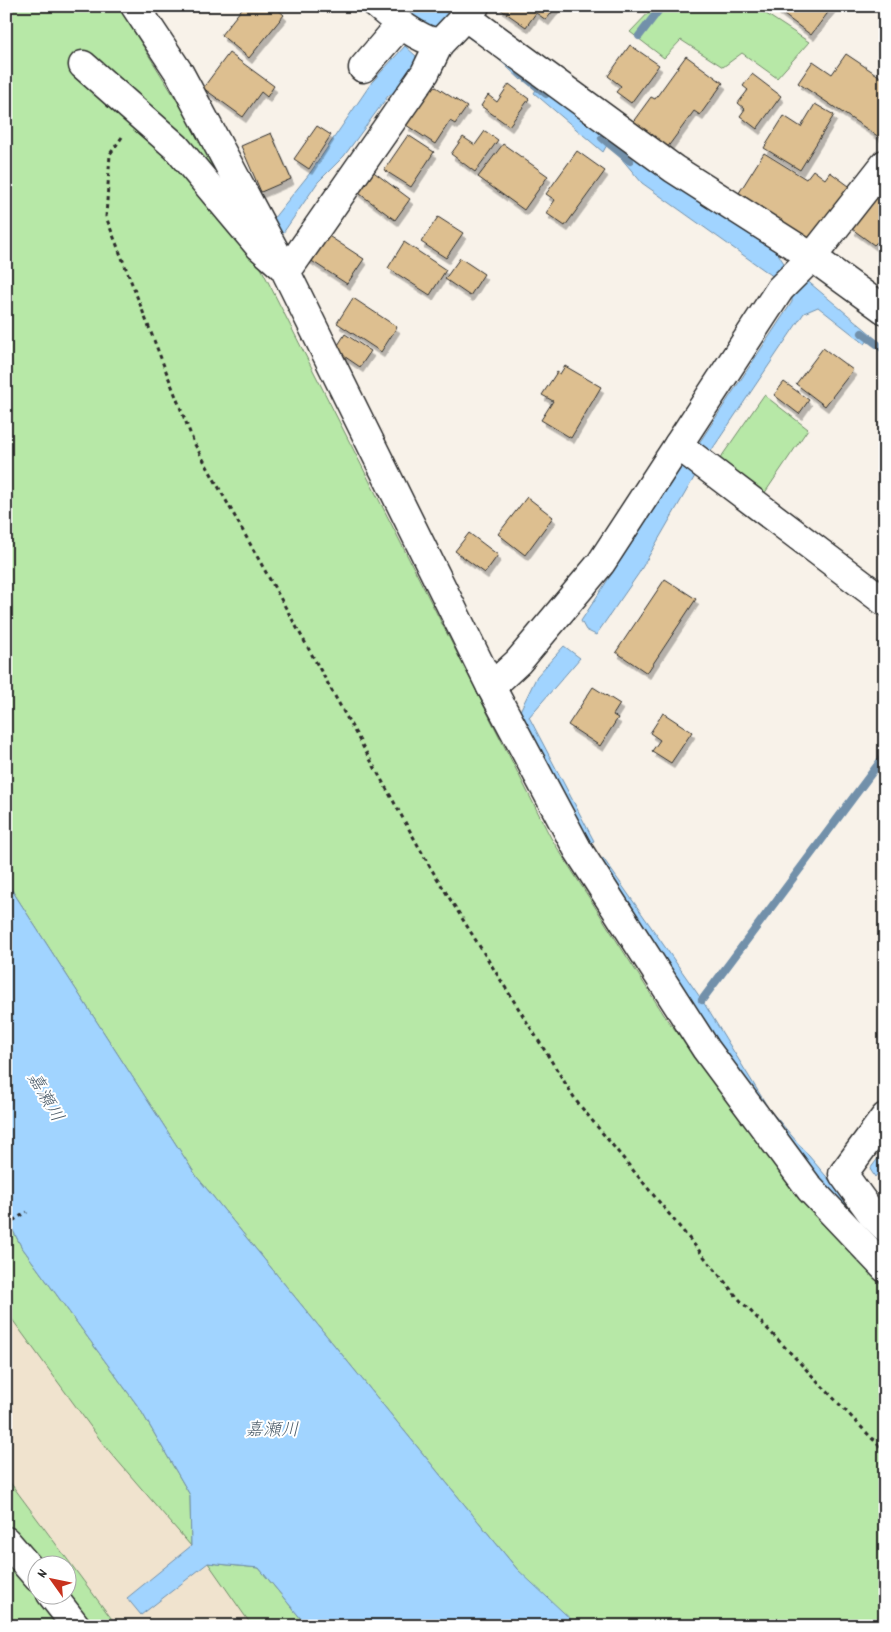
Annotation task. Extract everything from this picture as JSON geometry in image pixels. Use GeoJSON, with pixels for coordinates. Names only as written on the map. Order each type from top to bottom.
{"type":"FeatureCollection","features":[{"type":"Feature","properties":{"kind":"street"},"geometry":{"type":"LineString","coordinates":[[135,6],[180,74],[284,268],[491,686],[578,850],[706,1049],[810,1189],[885,1268]]}},
{"type":"Feature","properties":{"kind":"street"},"geometry":{"type":"LineString","coordinates":[[378,6],[400,25],[423,39],[457,26]]}},
{"type":"Feature","properties":{"kind":"street"},"geometry":{"type":"LineString","coordinates":[[363,68],[400,25]]}},
{"type":"Feature","properties":{"kind":"street"},"geometry":{"type":"LineString","coordinates":[[284,268],[292,264],[457,26]]}},
{"type":"Feature","properties":{"kind":"street"},"geometry":{"type":"LineString","coordinates":[[457,26],[674,169],[797,273],[885,310]]}},
{"type":"Feature","properties":{"kind":"street"},"geometry":{"type":"LineString","coordinates":[[83,65],[176,147],[259,246],[284,268]]}},
{"type":"Feature","properties":{"kind":"street"},"geometry":{"type":"LineString","coordinates":[[491,686],[518,662],[601,563],[678,445],[797,273],[885,164]]}},
{"type":"Feature","properties":{"kind":"street"},"geometry":{"type":"LineString","coordinates":[[678,445],[885,602]]}},
{"type":"Feature","properties":{"kind":"street"},"geometry":{"type":"LineString","coordinates":[[885,1117],[843,1174],[872,1214],[885,1227]]}},
{"type":"Feature","properties":{"kind":"street"},"geometry":{"type":"LineString","coordinates":[[6,1541],[28,1566]]}},
{"type":"Feature","properties":{"kind":"street"},"geometry":{"type":"LineString","coordinates":[[59,1604],[76,1626]]}},
{"type":"Feature","properties":{"kind":"path"},"geometry":{"type":"LineString","coordinates":[[122,137],[110,154],[106,217],[194,443],[430,867],[577,1102],[738,1298],[885,1452]]}},
{"type":"Feature","properties":{"kind":"path"},"geometry":{"type":"LineString","coordinates":[[6,1225],[27,1212]]}},
{"type":"Feature","properties":{"kind":"shaded area"},"geometry":{"type":"Polygon","coordinates":[[[6,1171],[418,1626],[117,1626],[78,1574],[78,1554],[63,1554],[6,1477],[6,1171]]]}},
{"type":"Feature","properties":{"kind":"green space"},"geometry":{"type":"Polygon","coordinates":[[[6,6],[118,6],[257,229],[258,262],[551,838],[668,1021],[809,1194],[885,1277],[885,1626],[569,1626],[517,1569],[197,1177],[6,881],[6,6]]]}},
{"type":"Feature","properties":{"kind":"green space"},"geometry":{"type":"Polygon","coordinates":[[[655,6],[758,6],[757,8],[809,42],[777,78],[742,53],[723,67],[681,40],[664,58],[630,32],[655,6]]]}},
{"type":"Feature","properties":{"kind":"green space"},"geometry":{"type":"Polygon","coordinates":[[[764,395],[808,429],[762,497],[717,463],[764,395]]]}},
{"type":"Feature","properties":{"kind":"green space"},"geometry":{"type":"Polygon","coordinates":[[[6,1217],[21,1246],[140,1409],[190,1495],[191,1546],[104,1445],[6,1311],[6,1217]]]}},
{"type":"Feature","properties":{"kind":"green space"},"geometry":{"type":"Polygon","coordinates":[[[6,1477],[63,1554],[28,1554],[28,1604],[78,1604],[78,1574],[117,1626],[6,1626],[6,1477]]]}},
{"type":"Feature","properties":{"kind":"green space"},"geometry":{"type":"Polygon","coordinates":[[[208,1563],[259,1568],[307,1626],[252,1626],[208,1563]]]}},
{"type":"Feature","properties":{"kind":"water"},"geometry":{"type":"Polygon","coordinates":[[[396,6],[438,6],[449,14],[440,26],[419,26],[396,6]]]}},
{"type":"Feature","properties":{"kind":"water"},"geometry":{"type":"Polygon","coordinates":[[[471,29],[528,73],[521,80],[492,53],[463,34],[471,29]]]}},
{"type":"Feature","properties":{"kind":"water"},"geometry":{"type":"Polygon","coordinates":[[[405,46],[416,56],[416,65],[404,86],[388,96],[344,156],[318,182],[281,236],[273,219],[310,173],[372,82],[405,46]]]}},
{"type":"Feature","properties":{"kind":"water"},"geometry":{"type":"Polygon","coordinates":[[[541,82],[612,136],[603,152],[534,93],[541,82]]]}},
{"type":"Feature","properties":{"kind":"water"},"geometry":{"type":"Polygon","coordinates":[[[627,148],[647,167],[777,252],[785,265],[774,277],[642,183],[621,158],[627,148]]]}},
{"type":"Feature","properties":{"kind":"water"},"geometry":{"type":"Polygon","coordinates":[[[805,279],[872,335],[865,344],[818,307],[804,313],[709,454],[697,446],[792,302],[792,293],[805,279]]]}},
{"type":"Feature","properties":{"kind":"water"},"geometry":{"type":"Polygon","coordinates":[[[682,466],[695,476],[639,573],[596,635],[586,630],[581,621],[682,466]]]}},
{"type":"Feature","properties":{"kind":"water"},"geometry":{"type":"Polygon","coordinates":[[[564,646],[580,658],[529,717],[594,841],[584,846],[518,715],[537,676],[564,646]]]}},
{"type":"Feature","properties":{"kind":"water"},"geometry":{"type":"Polygon","coordinates":[[[603,858],[702,1000],[769,1109],[865,1222],[885,1242],[885,1254],[763,1115],[597,862],[603,858]]]}},
{"type":"Feature","properties":{"kind":"water","name":"嘉瀬川"},"geometry":{"type":"Polygon","coordinates":[[[6,881],[197,1177],[517,1569],[578,1626],[307,1626],[259,1568],[208,1563],[141,1615],[127,1598],[191,1546],[190,1495],[140,1409],[21,1246],[6,1217],[6,881]]]}},
{"type":"Feature","properties":{"kind":"water"},"geometry":{"type":"Polygon","coordinates":[[[885,1149],[885,1164],[875,1177],[870,1169],[885,1149]]]}},
{"type":"Feature","properties":{"kind":"building"},"geometry":{"type":"Polygon","coordinates":[[[244,6],[274,6],[284,15],[249,58],[221,35],[244,6]]]}},
{"type":"Feature","properties":{"kind":"building"},"geometry":{"type":"Polygon","coordinates":[[[502,6],[557,6],[546,20],[536,13],[526,27],[500,9],[502,6]]]}},
{"type":"Feature","properties":{"kind":"building"},"geometry":{"type":"Polygon","coordinates":[[[777,6],[833,6],[811,35],[776,9],[777,6]]]}},
{"type":"Feature","properties":{"kind":"building"},"geometry":{"type":"Polygon","coordinates":[[[630,45],[659,65],[631,103],[616,92],[621,86],[608,76],[630,45]]]}},
{"type":"Feature","properties":{"kind":"building"},"geometry":{"type":"Polygon","coordinates":[[[229,53],[274,86],[267,97],[261,92],[243,117],[203,88],[229,53]]]}},
{"type":"Feature","properties":{"kind":"building"},"geometry":{"type":"Polygon","coordinates":[[[846,54],[885,80],[885,141],[798,83],[813,61],[832,74],[846,54]]]}},
{"type":"Feature","properties":{"kind":"building"},"geometry":{"type":"Polygon","coordinates":[[[686,56],[723,83],[700,115],[694,111],[667,148],[632,123],[651,97],[655,99],[686,56]]]}},
{"type":"Feature","properties":{"kind":"building"},"geometry":{"type":"Polygon","coordinates":[[[752,74],[781,96],[757,129],[740,116],[745,109],[738,103],[748,90],[743,86],[752,74]]]}},
{"type":"Feature","properties":{"kind":"building"},"geometry":{"type":"Polygon","coordinates":[[[509,84],[529,99],[509,126],[481,106],[488,95],[497,102],[509,84]]]}},
{"type":"Feature","properties":{"kind":"building"},"geometry":{"type":"Polygon","coordinates":[[[433,85],[467,107],[455,124],[450,121],[435,144],[406,125],[433,85]]]}},
{"type":"Feature","properties":{"kind":"building"},"geometry":{"type":"Polygon","coordinates":[[[815,104],[834,115],[800,170],[764,148],[784,116],[801,127],[815,104]]]}},
{"type":"Feature","properties":{"kind":"building"},"geometry":{"type":"Polygon","coordinates":[[[317,126],[331,135],[309,169],[294,159],[317,126]]]}},
{"type":"Feature","properties":{"kind":"building"},"geometry":{"type":"Polygon","coordinates":[[[485,131],[498,140],[475,172],[451,154],[463,137],[475,145],[485,131]]]}},
{"type":"Feature","properties":{"kind":"building"},"geometry":{"type":"Polygon","coordinates":[[[271,133],[291,179],[261,192],[241,146],[271,133]]]}},
{"type":"Feature","properties":{"kind":"building"},"geometry":{"type":"Polygon","coordinates":[[[408,135],[434,152],[411,187],[384,170],[408,135]]]}},
{"type":"Feature","properties":{"kind":"building"},"geometry":{"type":"Polygon","coordinates":[[[503,144],[548,176],[524,210],[478,177],[503,144]]]}},
{"type":"Feature","properties":{"kind":"building"},"geometry":{"type":"Polygon","coordinates":[[[577,151],[605,171],[565,226],[546,213],[555,200],[546,194],[577,151]]]}},
{"type":"Feature","properties":{"kind":"building"},"geometry":{"type":"Polygon","coordinates":[[[764,153],[806,179],[813,170],[825,179],[830,172],[853,189],[812,242],[737,196],[764,153]]]}},
{"type":"Feature","properties":{"kind":"building"},"geometry":{"type":"Polygon","coordinates":[[[371,170],[410,199],[395,220],[356,191],[371,170]]]}},
{"type":"Feature","properties":{"kind":"building"},"geometry":{"type":"Polygon","coordinates":[[[877,195],[885,201],[885,248],[877,242],[874,245],[852,229],[877,195]]]}},
{"type":"Feature","properties":{"kind":"building"},"geometry":{"type":"Polygon","coordinates":[[[438,217],[463,233],[446,258],[421,242],[438,217]]]}},
{"type":"Feature","properties":{"kind":"building"},"geometry":{"type":"Polygon","coordinates":[[[324,233],[364,259],[347,284],[307,258],[324,233]]]}},
{"type":"Feature","properties":{"kind":"building"},"geometry":{"type":"Polygon","coordinates":[[[404,242],[446,270],[430,295],[388,268],[404,242]]]}},
{"type":"Feature","properties":{"kind":"building"},"geometry":{"type":"Polygon","coordinates":[[[460,258],[484,274],[470,296],[445,279],[460,258]]]}},
{"type":"Feature","properties":{"kind":"building"},"geometry":{"type":"Polygon","coordinates":[[[353,298],[397,327],[381,352],[337,323],[353,298]]]}},
{"type":"Feature","properties":{"kind":"building"},"geometry":{"type":"Polygon","coordinates":[[[345,334],[371,351],[360,367],[335,350],[345,334]]]}},
{"type":"Feature","properties":{"kind":"building"},"geometry":{"type":"Polygon","coordinates":[[[823,348],[853,370],[825,406],[796,384],[823,348]]]}},
{"type":"Feature","properties":{"kind":"building"},"geometry":{"type":"Polygon","coordinates":[[[565,366],[601,387],[571,438],[541,420],[553,401],[542,395],[557,372],[560,374],[565,366]]]}},
{"type":"Feature","properties":{"kind":"building"},"geometry":{"type":"Polygon","coordinates":[[[784,382],[809,400],[799,414],[774,395],[784,382]]]}},
{"type":"Feature","properties":{"kind":"building"},"geometry":{"type":"Polygon","coordinates":[[[527,497],[553,517],[525,555],[498,534],[527,497]]]}},
{"type":"Feature","properties":{"kind":"building"},"geometry":{"type":"Polygon","coordinates":[[[469,533],[498,555],[485,573],[455,551],[469,533]]]}},
{"type":"Feature","properties":{"kind":"building"},"geometry":{"type":"Polygon","coordinates":[[[665,579],[696,599],[647,673],[616,652],[665,579]]]}},
{"type":"Feature","properties":{"kind":"building"},"geometry":{"type":"Polygon","coordinates":[[[593,687],[620,704],[613,715],[618,718],[600,746],[568,725],[593,687]]]}},
{"type":"Feature","properties":{"kind":"building"},"geometry":{"type":"Polygon","coordinates":[[[663,713],[692,732],[671,763],[652,751],[660,740],[650,733],[663,713]]]}},
{"type":"Feature","properties":{"kind":"waterway"},"geometry":{"type":"LineString","coordinates":[[639,36],[662,6]]}},
{"type":"Feature","properties":{"kind":"waterway"},"geometry":{"type":"LineString","coordinates":[[520,73],[546,94]]}},
{"type":"Feature","properties":{"kind":"waterway"},"geometry":{"type":"LineString","coordinates":[[602,138],[630,161]]}},
{"type":"Feature","properties":{"kind":"waterway"},"geometry":{"type":"LineString","coordinates":[[862,333],[885,350]]}},
{"type":"Feature","properties":{"kind":"waterway"},"geometry":{"type":"LineString","coordinates":[[702,1000],[885,755]]}}]}
